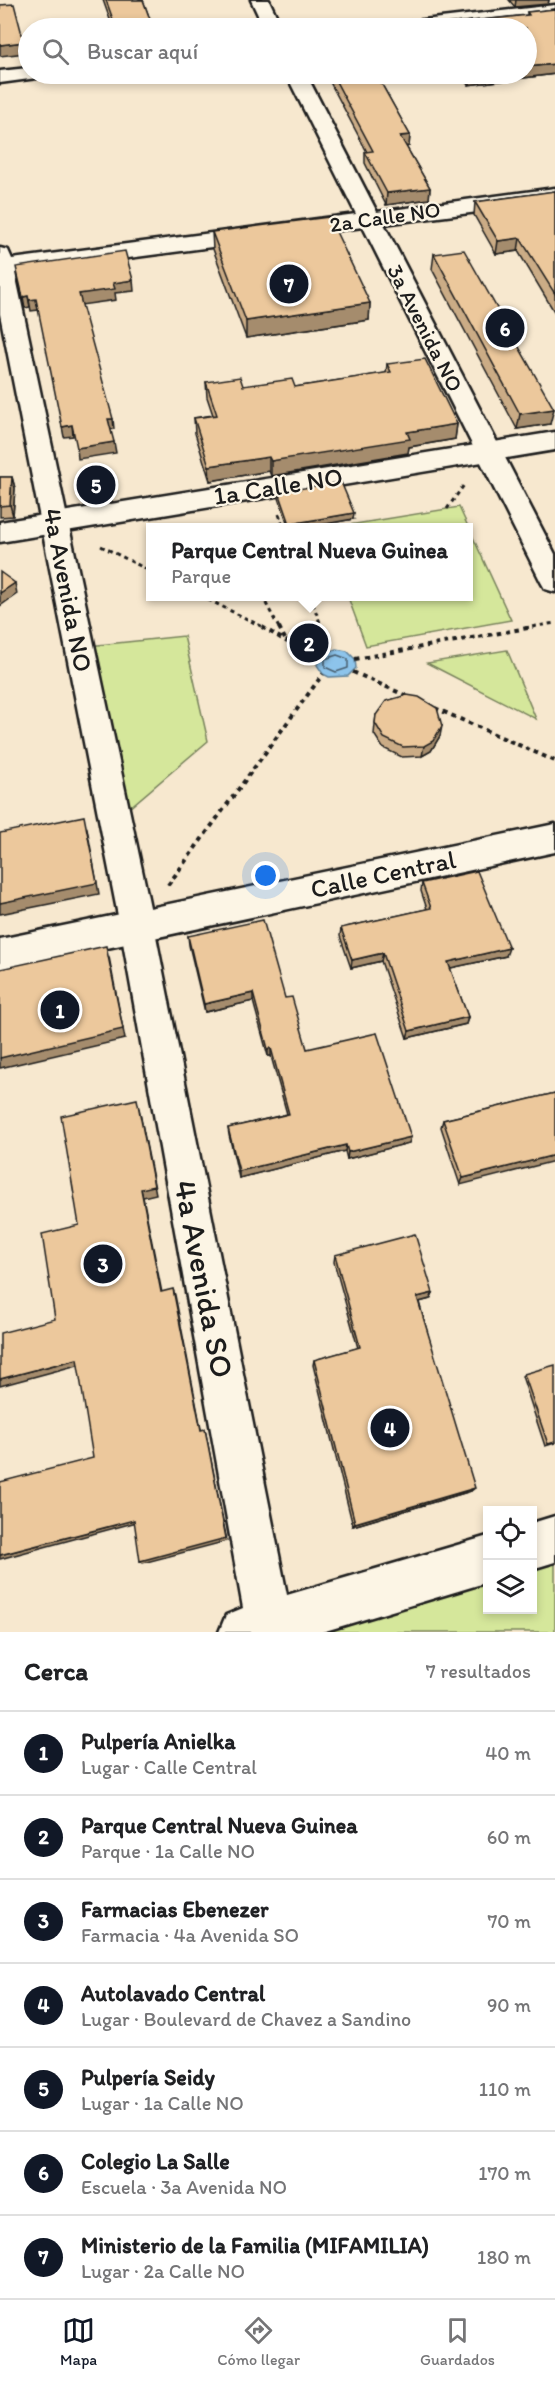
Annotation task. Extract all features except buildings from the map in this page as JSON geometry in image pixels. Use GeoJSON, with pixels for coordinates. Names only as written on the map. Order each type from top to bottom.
{"type":"FeatureCollection","features":[{"type":"Feature","properties":{"kind":"main road"},"geometry":{"type":"LineString","coordinates":[[260,0],[268,18]]}},
{"type":"Feature","properties":{"kind":"main road"},"geometry":{"type":"LineString","coordinates":[[494,18],[555,11]]}},
{"type":"Feature","properties":{"kind":"main road"},"geometry":{"type":"LineString","coordinates":[[0,77],[18,75]]}},
{"type":"Feature","properties":{"kind":"main road","name":"3a Avenida NO"},"geometry":{"type":"LineString","coordinates":[[301,84],[555,582]]}},
{"type":"Feature","properties":{"kind":"main road","name":"2a Calle NO"},"geometry":{"type":"LineString","coordinates":[[1,264],[555,195]]}},
{"type":"Feature","properties":{"kind":"main road","name":"4a Avenida NO"},"geometry":{"type":"LineString","coordinates":[[1,264],[137,926]]}},
{"type":"Feature","properties":{"kind":"main road","name":"1a Calle NO"},"geometry":{"type":"LineString","coordinates":[[0,532],[555,441]]}},
{"type":"Feature","properties":{"kind":"main road","name":"Calle Central"},"geometry":{"type":"LineString","coordinates":[[0,955],[555,838]]}},
{"type":"Feature","properties":{"kind":"main road","name":"4a Avenida SO"},"geometry":{"type":"LineString","coordinates":[[137,926],[261,1629]]}},
{"type":"Feature","properties":{"kind":"main road"},"geometry":{"type":"LineString","coordinates":[[537,1544],[555,1539]]}},
{"type":"Feature","properties":{"kind":"main road"},"geometry":{"type":"LineString","coordinates":[[261,1629],[485,1560]]}},
{"type":"Feature","properties":{"kind":"path"},"geometry":{"type":"LineString","coordinates":[[209,601],[286,639],[318,660],[320,655]]}},
{"type":"Feature","properties":{"kind":"path"},"geometry":{"type":"LineString","coordinates":[[264,601],[286,639]]}},
{"type":"Feature","properties":{"kind":"path"},"geometry":{"type":"LineString","coordinates":[[312,601],[330,650]]}},
{"type":"Feature","properties":{"kind":"path"},"geometry":{"type":"LineString","coordinates":[[355,659],[555,623]]}},
{"type":"Feature","properties":{"kind":"path"},"geometry":{"type":"LineString","coordinates":[[353,672],[417,700]]}},
{"type":"Feature","properties":{"kind":"path"},"geometry":{"type":"LineString","coordinates":[[137,926],[323,674]]}},
{"type":"Feature","properties":{"kind":"path"},"geometry":{"type":"LineString","coordinates":[[428,705],[555,761]]}},
{"type":"Feature","properties":{"kind":"green space"},"geometry":{"type":"Polygon","coordinates":[[[459,507],[466,523],[361,523],[459,507]]]}},
{"type":"Feature","properties":{"kind":"green space"},"geometry":{"type":"Polygon","coordinates":[[[473,537],[511,620],[366,646],[349,601],[473,601],[473,537]]]}},
{"type":"Feature","properties":{"kind":"green space"},"geometry":{"type":"Polygon","coordinates":[[[184,636],[208,741],[115,820],[79,647],[184,636]]]}},
{"type":"Feature","properties":{"kind":"green space"},"geometry":{"type":"Polygon","coordinates":[[[507,650],[536,719],[427,663],[507,650]]]}},
{"type":"Feature","properties":{"kind":"green space"},"geometry":{"type":"Polygon","coordinates":[[[555,1558],[555,1632],[305,1632],[483,1579],[483,1614],[537,1614],[537,1563],[555,1558]]]}},
{"type":"Feature","properties":{"kind":"water"},"geometry":{"type":"Polygon","coordinates":[[[336,649],[347,651],[355,659],[356,668],[348,676],[329,677],[323,674],[317,665],[320,655],[336,649]]]}},
{"type":"Feature","properties":{"kind":"place","name":"Ministerio de la Familia (MIFAMILIA)"},"geometry":{"type":"Point","coordinates":[289,284]}},
{"type":"Feature","properties":{"kind":"place","name":"Colegio La Salle"},"geometry":{"type":"Point","coordinates":[505,328]}},
{"type":"Feature","properties":{"kind":"place","name":"Pulpería Seidy"},"geometry":{"type":"Point","coordinates":[96,485]}},
{"type":"Feature","properties":{"kind":"place","name":"Parque Central Nueva Guinea"},"geometry":{"type":"Point","coordinates":[309,643]}},
{"type":"Feature","properties":{"kind":"place","name":"Pulpería Anielka"},"geometry":{"type":"Point","coordinates":[60,1010]}},
{"type":"Feature","properties":{"kind":"place","name":"Farmacias Ebenezer"},"geometry":{"type":"Point","coordinates":[103,1264]}},
{"type":"Feature","properties":{"kind":"place","name":"Autolavado Central"},"geometry":{"type":"Point","coordinates":[390,1428]}}]}
